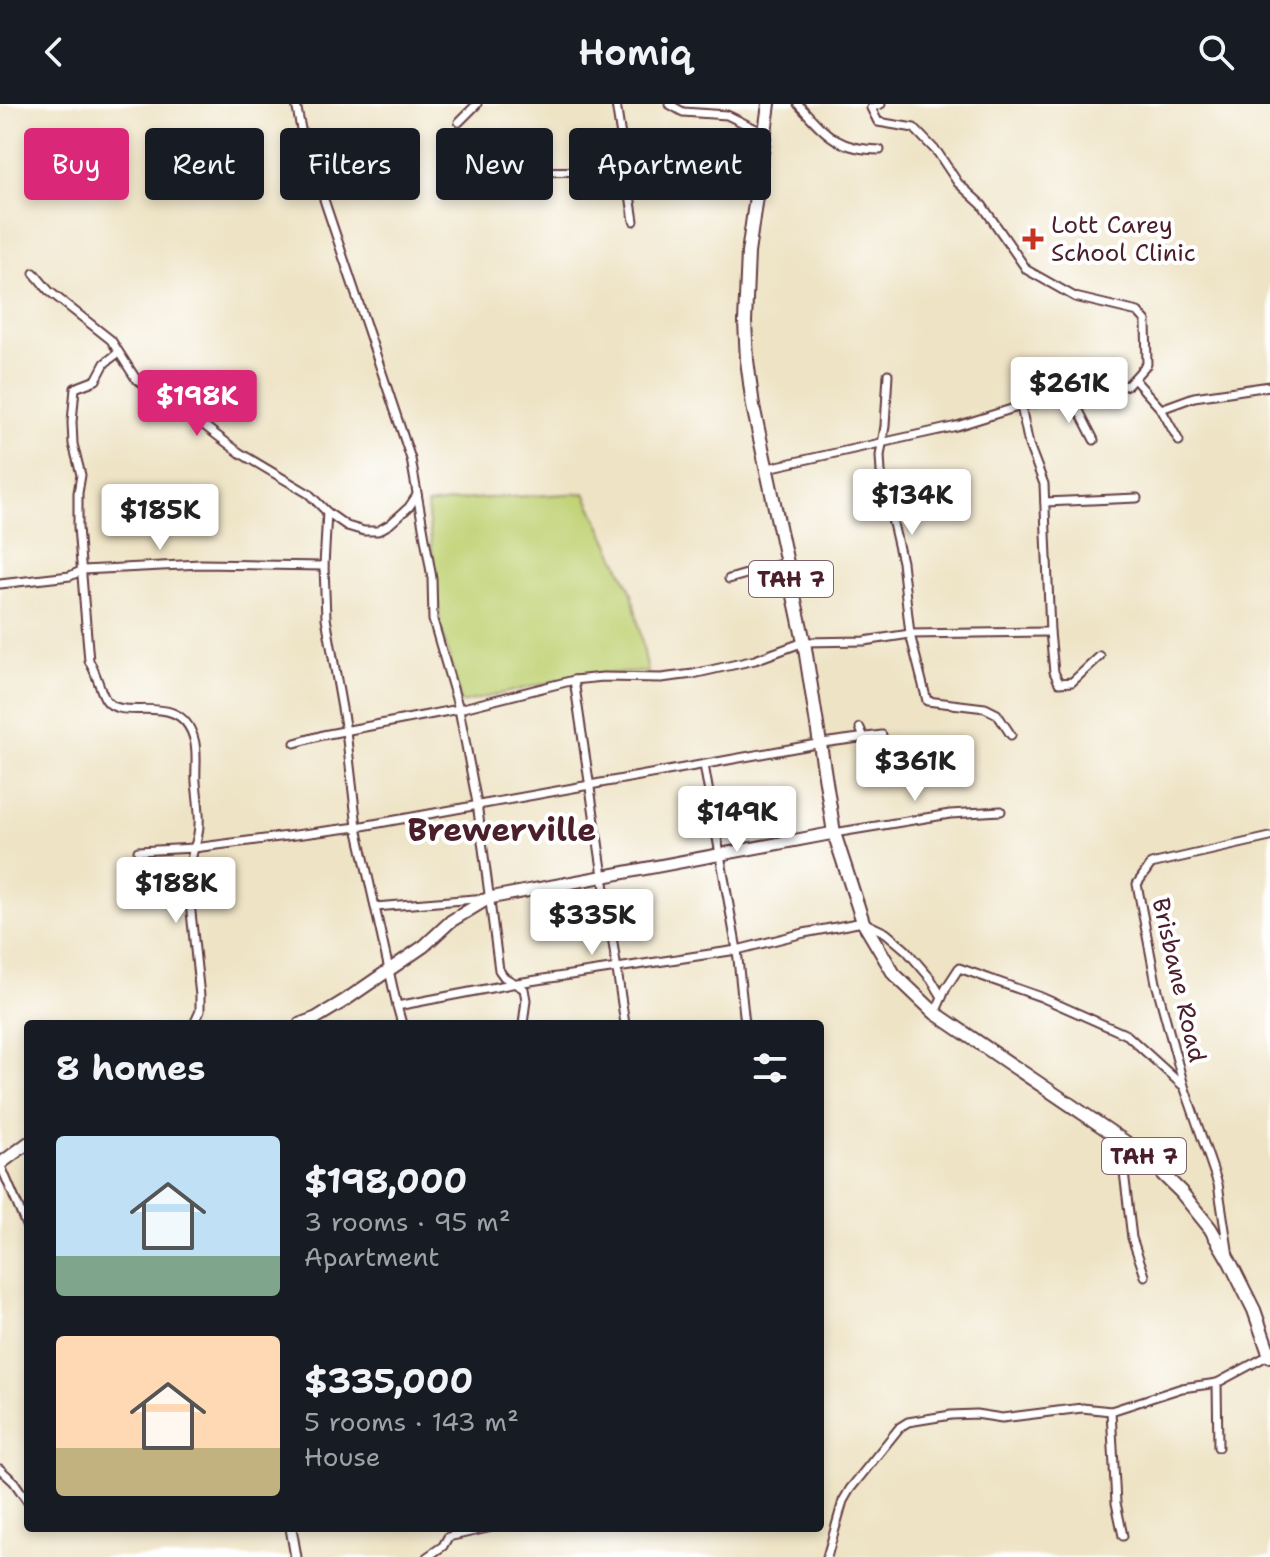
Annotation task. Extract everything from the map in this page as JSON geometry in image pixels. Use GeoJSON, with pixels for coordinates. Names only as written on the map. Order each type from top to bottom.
{"type":"FeatureCollection","features":[{"type":"Feature","properties":{"kind":"highway","name":"TAH 7"},"geometry":{"type":"LineString","coordinates":[[765,128],[769,104]]}},
{"type":"Feature","properties":{"kind":"highway","name":"TAH 7"},"geometry":{"type":"LineString","coordinates":[[755,200],[748,253],[745,322],[753,406],[804,642],[834,833],[863,922],[894,974],[935,1013],[1140,1152],[1181,1192],[1210,1228],[1230,1262],[1254,1310],[1270,1356]]}},
{"type":"Feature","properties":{"kind":"main road"},"geometry":{"type":"LineString","coordinates":[[311,1020],[389,971],[451,921],[489,898],[834,833]]}},
{"type":"Feature","properties":{"kind":"main road"},"geometry":{"type":"LineString","coordinates":[[0,1164],[24,1146]]}},
{"type":"Feature","properties":{"kind":"street"},"geometry":{"type":"LineString","coordinates":[[296,104],[302,134],[411,459],[432,578],[433,620],[459,709],[477,803],[499,970],[504,977],[524,989],[524,1020]]}},
{"type":"Feature","properties":{"kind":"street"},"geometry":{"type":"LineString","coordinates":[[459,122],[477,104]]}},
{"type":"Feature","properties":{"kind":"street"},"geometry":{"type":"LineString","coordinates":[[616,104],[620,128]]}},
{"type":"Feature","properties":{"kind":"street"},"geometry":{"type":"LineString","coordinates":[[669,104],[683,112],[727,115],[754,128]]}},
{"type":"Feature","properties":{"kind":"street"},"geometry":{"type":"LineString","coordinates":[[798,104],[824,131],[848,147],[880,150]]}},
{"type":"Feature","properties":{"kind":"street"},"geometry":{"type":"LineString","coordinates":[[768,468],[957,426],[1021,406],[1128,385],[1147,364],[1146,321],[1138,312],[1075,297],[1027,270],[982,205],[958,183],[938,153],[914,128],[878,122],[871,108],[881,104]]}},
{"type":"Feature","properties":{"kind":"street"},"geometry":{"type":"LineString","coordinates":[[631,200],[634,221]]}},
{"type":"Feature","properties":{"kind":"street"},"geometry":{"type":"LineString","coordinates":[[34,273],[49,291],[111,340],[136,379],[240,453],[309,494],[347,526],[378,531],[409,507],[418,494]]}},
{"type":"Feature","properties":{"kind":"street"},"geometry":{"type":"LineString","coordinates":[[118,353],[105,363],[96,380],[75,388],[72,397],[73,444],[81,475],[78,516],[85,627],[89,661],[98,674],[106,701],[116,707],[177,714],[186,722],[194,739],[200,834],[187,875],[200,996],[200,1011],[196,1020]]}},
{"type":"Feature","properties":{"kind":"street"},"geometry":{"type":"LineString","coordinates":[[888,374],[881,472],[902,562],[910,634],[927,701],[985,708],[997,714],[1011,735]]}},
{"type":"Feature","properties":{"kind":"street"},"geometry":{"type":"LineString","coordinates":[[1135,380],[1161,409],[1179,441]]}},
{"type":"Feature","properties":{"kind":"street"},"geometry":{"type":"LineString","coordinates":[[1161,409],[1194,397],[1270,386]]}},
{"type":"Feature","properties":{"kind":"street"},"geometry":{"type":"LineString","coordinates":[[1072,397],[1094,440]]}},
{"type":"Feature","properties":{"kind":"street"},"geometry":{"type":"LineString","coordinates":[[1021,406],[1029,445],[1044,484],[1050,632],[1054,672],[1059,683],[1072,682],[1100,656]]}},
{"type":"Feature","properties":{"kind":"street"},"geometry":{"type":"LineString","coordinates":[[1045,502],[1137,498]]}},
{"type":"Feature","properties":{"kind":"street"},"geometry":{"type":"LineString","coordinates":[[327,512],[324,566],[326,618],[346,731],[357,827],[401,1020]]}},
{"type":"Feature","properties":{"kind":"street"},"geometry":{"type":"LineString","coordinates":[[729,579],[788,562]]}},
{"type":"Feature","properties":{"kind":"street"},"geometry":{"type":"LineString","coordinates":[[0,584],[70,576],[83,570],[201,564],[324,566]]}},
{"type":"Feature","properties":{"kind":"street"},"geometry":{"type":"LineString","coordinates":[[295,743],[459,709],[574,680],[693,674],[755,660],[804,642],[864,641],[910,634],[1050,632]]}},
{"type":"Feature","properties":{"kind":"street"},"geometry":{"type":"LineString","coordinates":[[574,680],[624,1020]]}},
{"type":"Feature","properties":{"kind":"street"},"geometry":{"type":"LineString","coordinates":[[860,728],[870,752]]}},
{"type":"Feature","properties":{"kind":"street"},"geometry":{"type":"LineString","coordinates":[[138,851],[194,848],[357,827],[477,803],[590,787],[822,743],[882,735]]}},
{"type":"Feature","properties":{"kind":"street"},"geometry":{"type":"LineString","coordinates":[[704,765],[737,950],[745,1020]]}},
{"type":"Feature","properties":{"kind":"street"},"geometry":{"type":"LineString","coordinates":[[834,833],[950,814],[1001,811]]}},
{"type":"Feature","properties":{"kind":"street","name":"Brisbane Road"},"geometry":{"type":"LineString","coordinates":[[1230,1262],[1218,1184],[1184,1086],[1156,983],[1137,884],[1151,864],[1270,837]]}},
{"type":"Feature","properties":{"kind":"street"},"geometry":{"type":"LineString","coordinates":[[375,907],[489,898]]}},
{"type":"Feature","properties":{"kind":"street"},"geometry":{"type":"LineString","coordinates":[[397,1006],[517,983],[737,950],[863,922],[886,933],[906,950],[942,997]]}},
{"type":"Feature","properties":{"kind":"street"},"geometry":{"type":"LineString","coordinates":[[935,1013],[959,968],[1041,997],[1127,1035],[1184,1086]]}},
{"type":"Feature","properties":{"kind":"street"},"geometry":{"type":"LineString","coordinates":[[1120,1139],[1132,1238],[1145,1276]]}},
{"type":"Feature","properties":{"kind":"street"},"geometry":{"type":"LineString","coordinates":[[0,1164],[24,1221]]}},
{"type":"Feature","properties":{"kind":"street"},"geometry":{"type":"LineString","coordinates":[[827,1557],[850,1489],[900,1427],[908,1422],[951,1415],[976,1414],[1002,1418],[1082,1408],[1111,1411],[1182,1388],[1217,1383],[1270,1356]]}},
{"type":"Feature","properties":{"kind":"street"},"geometry":{"type":"LineString","coordinates":[[1217,1383],[1218,1447]]}},
{"type":"Feature","properties":{"kind":"street"},"geometry":{"type":"LineString","coordinates":[[1111,1411],[1116,1503],[1123,1536]]}},
{"type":"Feature","properties":{"kind":"street"},"geometry":{"type":"LineString","coordinates":[[0,1469],[24,1496]]}},
{"type":"Feature","properties":{"kind":"street"},"geometry":{"type":"LineString","coordinates":[[292,1532],[296,1557]]}},
{"type":"Feature","properties":{"kind":"street"},"geometry":{"type":"LineString","coordinates":[[427,1557],[443,1546],[448,1537],[470,1532]]}},
{"type":"Feature","properties":{"kind":"green space"},"geometry":{"type":"Polygon","coordinates":[[[585,493],[632,593],[648,672],[586,674],[461,703],[440,624],[427,505],[470,499],[585,493]]]}},
{"type":"Feature","properties":{"kind":"place","name":"Lott Carey School Clinic"},"geometry":{"type":"Point","coordinates":[1033,239]}},
{"type":"Feature","properties":{"kind":"district","name":"Brewerville"},"geometry":{"type":"Point","coordinates":[502,829]}}]}
